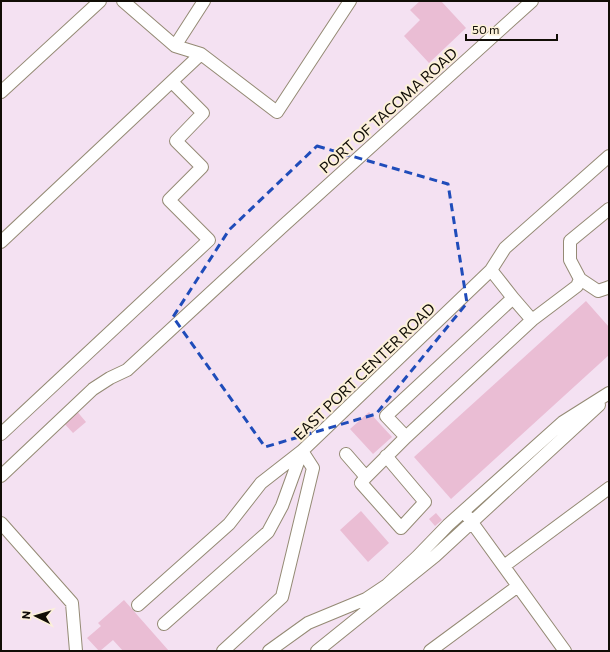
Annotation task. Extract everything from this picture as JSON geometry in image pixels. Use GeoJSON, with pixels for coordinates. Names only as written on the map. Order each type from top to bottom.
{"type":"FeatureCollection","features":[{"type":"Feature","properties":{"kind":"street"},"geometry":{"type":"LineString","coordinates":[[1,92],[100,1]]}},
{"type":"Feature","properties":{"kind":"street"},"geometry":{"type":"LineString","coordinates":[[123,1],[174,46],[202,54],[277,112],[350,1]]}},
{"type":"Feature","properties":{"kind":"street"},"geometry":{"type":"LineString","coordinates":[[174,46],[204,1]]}},
{"type":"Feature","properties":{"kind":"street","name":"PORT OF TACOMA ROAD"},"geometry":{"type":"LineString","coordinates":[[1,476],[93,389],[110,378],[127,370],[283,226],[532,1]]}},
{"type":"Feature","properties":{"kind":"street"},"geometry":{"type":"LineString","coordinates":[[1,242],[202,54]]}},
{"type":"Feature","properties":{"kind":"street"},"geometry":{"type":"LineString","coordinates":[[1,434],[209,240],[169,200],[202,167],[176,141],[203,113],[172,82]]}},
{"type":"Feature","properties":{"kind":"street","name":"EAST PORT CENTER ROAD"},"geometry":{"type":"LineString","coordinates":[[164,624],[268,532],[282,506],[302,451],[491,270],[505,248],[609,156]]}},
{"type":"Feature","properties":{"kind":"street"},"geometry":{"type":"LineString","coordinates":[[609,209],[570,241],[570,260],[580,279],[598,291],[609,287]]}},
{"type":"Feature","properties":{"kind":"street"},"geometry":{"type":"LineString","coordinates":[[491,270],[532,320]]}},
{"type":"Feature","properties":{"kind":"street"},"geometry":{"type":"LineString","coordinates":[[386,456],[425,502],[401,528],[361,482],[386,456],[406,437],[532,320],[577,286],[580,279]]}},
{"type":"Feature","properties":{"kind":"street"},"geometry":{"type":"LineString","coordinates":[[406,437],[386,416],[513,298]]}},
{"type":"Feature","properties":{"kind":"street"},"geometry":{"type":"LineString","coordinates":[[268,651],[308,624],[366,599],[387,585],[464,511],[563,422],[609,393]]}},
{"type":"Feature","properties":{"kind":"street"},"geometry":{"type":"LineString","coordinates":[[317,651],[434,556],[609,396]]}},
{"type":"Feature","properties":{"kind":"street"},"geometry":{"type":"LineString","coordinates":[[138,605],[229,524],[261,482],[302,451],[313,468],[282,597],[223,651]]}},
{"type":"Feature","properties":{"kind":"street"},"geometry":{"type":"LineString","coordinates":[[346,454],[366,477]]}},
{"type":"Feature","properties":{"kind":"street"},"geometry":{"type":"LineString","coordinates":[[504,566],[609,488]]}},
{"type":"Feature","properties":{"kind":"street"},"geometry":{"type":"LineString","coordinates":[[464,511],[565,651]]}},
{"type":"Feature","properties":{"kind":"street"},"geometry":{"type":"LineString","coordinates":[[1,523],[72,602],[76,651]]}},
{"type":"Feature","properties":{"kind":"street"},"geometry":{"type":"LineString","coordinates":[[417,557],[445,546]]}},
{"type":"Feature","properties":{"kind":"street"},"geometry":{"type":"LineString","coordinates":[[430,651],[518,586]]}},
{"type":"Feature","properties":{"kind":"highlighted area"},"geometry":{"type":"Polygon","coordinates":[[[317,146],[448,184],[467,303],[376,414],[265,447],[173,317],[229,230],[317,146]]]}},
{"type":"Feature","properties":{"kind":"shaded area"},"geometry":{"type":"Polygon","coordinates":[[[1,1],[609,1],[609,651],[1,651],[1,1]]]}},
{"type":"Feature","properties":{"kind":"building"},"geometry":{"type":"Polygon","coordinates":[[[420,1],[441,1],[466,28],[429,63],[404,36],[420,20],[410,10],[420,1]]]}},
{"type":"Feature","properties":{"kind":"building"},"geometry":{"type":"Polygon","coordinates":[[[586,301],[609,327],[609,355],[451,499],[414,457],[586,301]]]}},
{"type":"Feature","properties":{"kind":"building"},"geometry":{"type":"Polygon","coordinates":[[[75,409],[86,422],[73,433],[62,421],[75,409]]]}},
{"type":"Feature","properties":{"kind":"building"},"geometry":{"type":"Polygon","coordinates":[[[369,412],[392,437],[373,454],[350,429],[369,412]]]}},
{"type":"Feature","properties":{"kind":"building"},"geometry":{"type":"Polygon","coordinates":[[[361,511],[389,543],[368,562],[340,530],[361,511]]]}},
{"type":"Feature","properties":{"kind":"building"},"geometry":{"type":"Polygon","coordinates":[[[436,513],[442,520],[435,526],[429,519],[436,513]]]}},
{"type":"Feature","properties":{"kind":"building"},"geometry":{"type":"Polygon","coordinates":[[[124,600],[169,651],[123,651],[113,640],[99,651],[87,638],[101,626],[98,623],[124,600]]]}}]}
